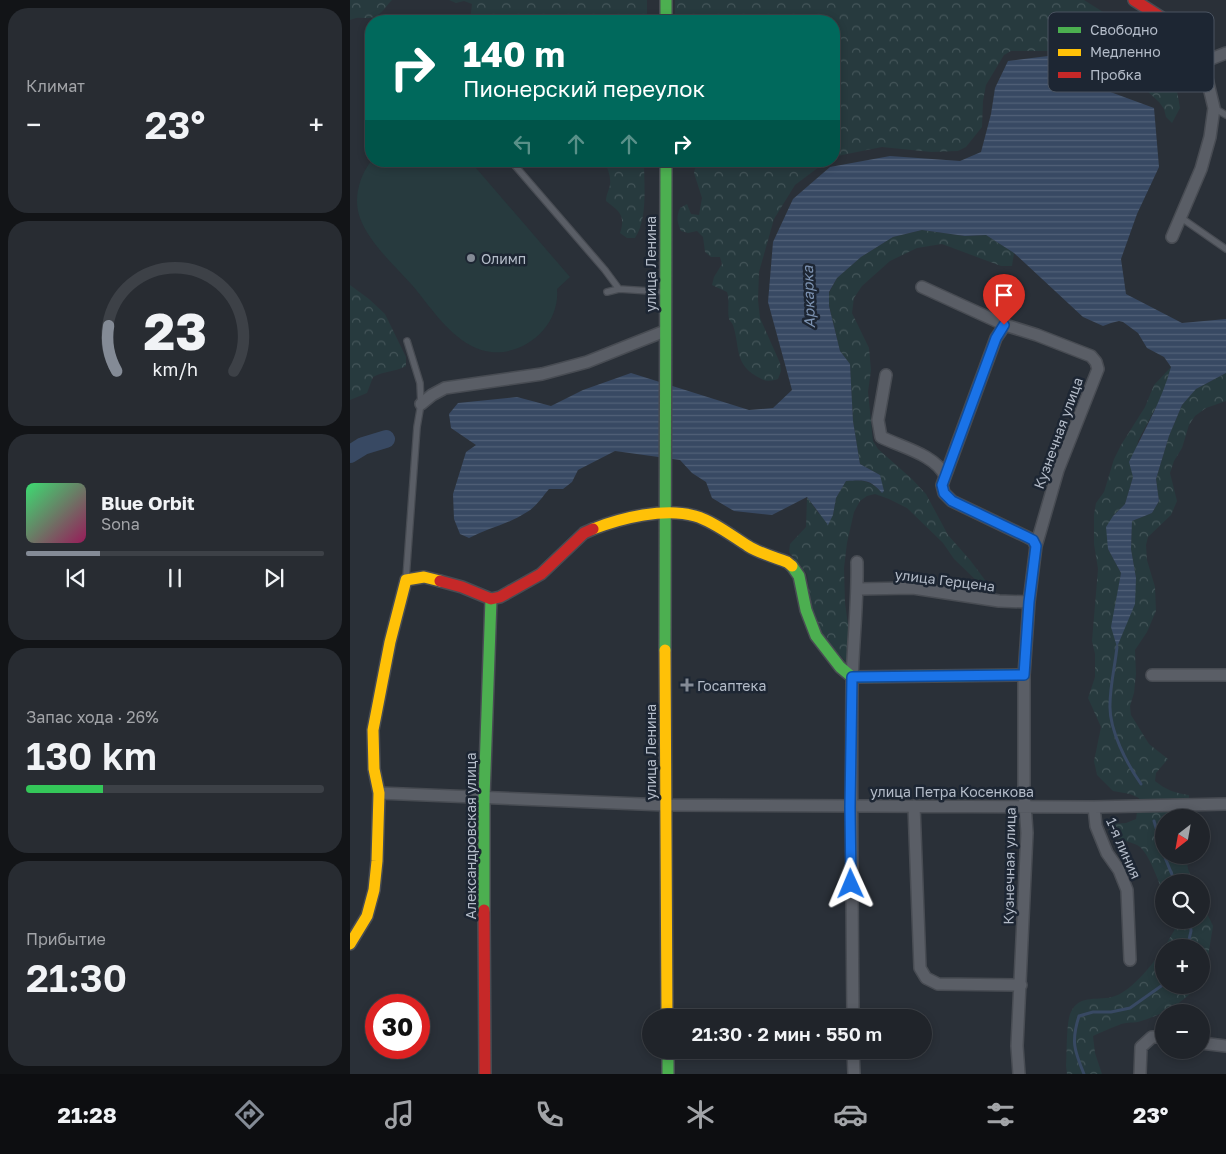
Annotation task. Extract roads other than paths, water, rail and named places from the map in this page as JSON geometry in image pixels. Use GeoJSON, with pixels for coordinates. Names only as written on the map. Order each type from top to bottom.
{"type":"FeatureCollection","features":[{"type":"Feature","properties":{"kind":"street"},"geometry":{"type":"LineString","coordinates":[[666,0],[666,15]]}},
{"type":"Feature","properties":{"kind":"street"},"geometry":{"type":"LineString","coordinates":[[1134,0],[1153,12]]}},
{"type":"Feature","properties":{"kind":"street"},"geometry":{"type":"LineString","coordinates":[[1214,58],[1226,54]]}},
{"type":"Feature","properties":{"kind":"street"},"geometry":{"type":"LineString","coordinates":[[1172,237],[1201,169],[1210,137],[1214,108],[1210,92]]}},
{"type":"Feature","properties":{"kind":"street","name":"улица Ленина"},"geometry":{"type":"LineString","coordinates":[[666,167],[665,805],[667,1009]]}},
{"type":"Feature","properties":{"kind":"street"},"geometry":{"type":"LineString","coordinates":[[922,287],[1004,325],[996,338],[945,476],[942,485],[944,493],[952,501],[1033,540],[1036,546]]}},
{"type":"Feature","properties":{"kind":"street","name":"Кузнечная улица"},"geometry":{"type":"LineString","coordinates":[[1004,325],[1037,335],[1091,356],[1096,362],[1098,369],[1058,470],[1036,546],[1029,602],[1024,675],[1027,833],[1018,1046],[1019,1074]]}},
{"type":"Feature","properties":{"kind":"street"},"geometry":{"type":"LineString","coordinates":[[421,404],[432,394],[445,388],[542,374],[587,362],[665,331]]}},
{"type":"Feature","properties":{"kind":"street"},"geometry":{"type":"LineString","coordinates":[[886,375],[878,420],[881,437],[935,462],[942,469],[945,476]]}},
{"type":"Feature","properties":{"kind":"street"},"geometry":{"type":"LineString","coordinates":[[350,944],[367,916],[374,890],[377,862],[379,793],[374,769],[373,730],[390,642],[406,580],[424,577],[462,587],[491,599],[500,597],[540,574],[584,533],[609,523],[665,512],[695,516],[736,537],[749,547],[786,562],[795,568],[799,576],[806,610],[816,636],[840,667],[852,677],[1024,675]]}},
{"type":"Feature","properties":{"kind":"street"},"geometry":{"type":"LineString","coordinates":[[853,1009],[850,807],[852,677],[858,589],[857,562]]}},
{"type":"Feature","properties":{"kind":"street","name":"улица Герцена"},"geometry":{"type":"LineString","coordinates":[[858,589],[913,588],[999,601],[1029,602]]}},
{"type":"Feature","properties":{"kind":"street","name":"Александровская улица"},"geometry":{"type":"LineString","coordinates":[[485,1074],[484,798],[491,599]]}},
{"type":"Feature","properties":{"kind":"street"},"geometry":{"type":"LineString","coordinates":[[1152,675],[1226,675]]}},
{"type":"Feature","properties":{"kind":"street","name":"улица Петра Косенкова"},"geometry":{"type":"LineString","coordinates":[[379,793],[665,805],[1094,807],[1226,804]]}},
{"type":"Feature","properties":{"kind":"street"},"geometry":{"type":"LineString","coordinates":[[914,806],[920,968],[926,978],[938,984],[1021,985]]}},
{"type":"Feature","properties":{"kind":"street","name":"1-я линия"},"geometry":{"type":"LineString","coordinates":[[1094,807],[1096,826],[1107,853],[1119,870],[1126,890],[1130,960]]}},
{"type":"Feature","properties":{"kind":"street"},"geometry":{"type":"LineString","coordinates":[[1140,1074],[1141,1046],[1152,1037],[1155,1037]]}},
{"type":"Feature","properties":{"kind":"street"},"geometry":{"type":"LineString","coordinates":[[1210,1044],[1226,1046]]}},
{"type":"Feature","properties":{"kind":"street"},"geometry":{"type":"LineString","coordinates":[[668,1059],[668,1074]]}},
{"type":"Feature","properties":{"kind":"street"},"geometry":{"type":"LineString","coordinates":[[853,1059],[854,1074]]}},
{"type":"Feature","properties":{"kind":"lane"},"geometry":{"type":"LineString","coordinates":[[1214,108],[1226,115]]}},
{"type":"Feature","properties":{"kind":"lane"},"geometry":{"type":"LineString","coordinates":[[516,167],[605,270],[619,289]]}},
{"type":"Feature","properties":{"kind":"lane"},"geometry":{"type":"LineString","coordinates":[[1180,218],[1226,249]]}},
{"type":"Feature","properties":{"kind":"lane"},"geometry":{"type":"LineString","coordinates":[[607,292],[619,289],[665,292]]}},
{"type":"Feature","properties":{"kind":"lane"},"geometry":{"type":"LineString","coordinates":[[406,580],[409,561],[409,533],[417,426],[421,404],[420,383],[407,341]]}},
{"type":"Feature","properties":{"kind":"water"},"geometry":{"type":"Polygon","coordinates":[[[1048,56],[1048,92],[1110,92],[1154,108],[1159,167],[1137,214],[1121,259],[1126,294],[1182,323],[1226,319],[1226,373],[1196,389],[1182,405],[1169,436],[1156,479],[1159,501],[1152,513],[1132,521],[1131,549],[1136,578],[1135,604],[1117,647],[1111,627],[1121,573],[1108,549],[1106,527],[1113,516],[1125,504],[1133,477],[1129,462],[1158,403],[1171,367],[1164,357],[1147,348],[1138,333],[1123,322],[1119,321],[1103,326],[1083,317],[1014,253],[986,235],[965,236],[922,230],[893,237],[861,257],[837,278],[829,292],[829,306],[840,351],[850,364],[853,421],[860,464],[880,475],[884,491],[882,493],[874,485],[866,481],[846,481],[836,498],[833,515],[828,525],[807,497],[772,515],[734,511],[712,498],[706,482],[692,473],[680,460],[615,451],[578,470],[572,482],[563,489],[549,489],[530,510],[520,516],[469,538],[460,534],[454,519],[453,494],[466,452],[476,445],[451,428],[449,414],[458,403],[517,397],[551,406],[583,390],[631,373],[749,410],[773,408],[792,390],[768,302],[773,242],[793,199],[830,167],[840,167],[840,165],[890,156],[960,161],[981,152],[991,114],[995,88],[1008,61],[1048,56]]]}},
{"type":"Feature","properties":{"kind":"waterway","name":"Аркарка"},"geometry":{"type":"LineString","coordinates":[[350,454],[363,446],[386,439]]}},
{"type":"Feature","properties":{"kind":"waterway"},"geometry":{"type":"LineString","coordinates":[[1117,647],[1110,715],[1120,746],[1141,784]]}},
{"type":"Feature","properties":{"kind":"waterway"},"geometry":{"type":"LineString","coordinates":[[1168,864],[1172,874]]}},
{"type":"Feature","properties":{"kind":"waterway"},"geometry":{"type":"LineString","coordinates":[[1189,939],[1191,929]]}},
{"type":"Feature","properties":{"kind":"waterway"},"geometry":{"type":"LineString","coordinates":[[1084,1074],[1074,1039],[1079,1016],[1093,1012],[1111,1012],[1130,1008],[1155,990]]}},
{"type":"Feature","properties":{"kind":"place","name":"Олимп"},"geometry":{"type":"Point","coordinates":[471,258]}},
{"type":"Feature","properties":{"kind":"place","name":"Госаптека"},"geometry":{"type":"Point","coordinates":[687,685]}}]}
